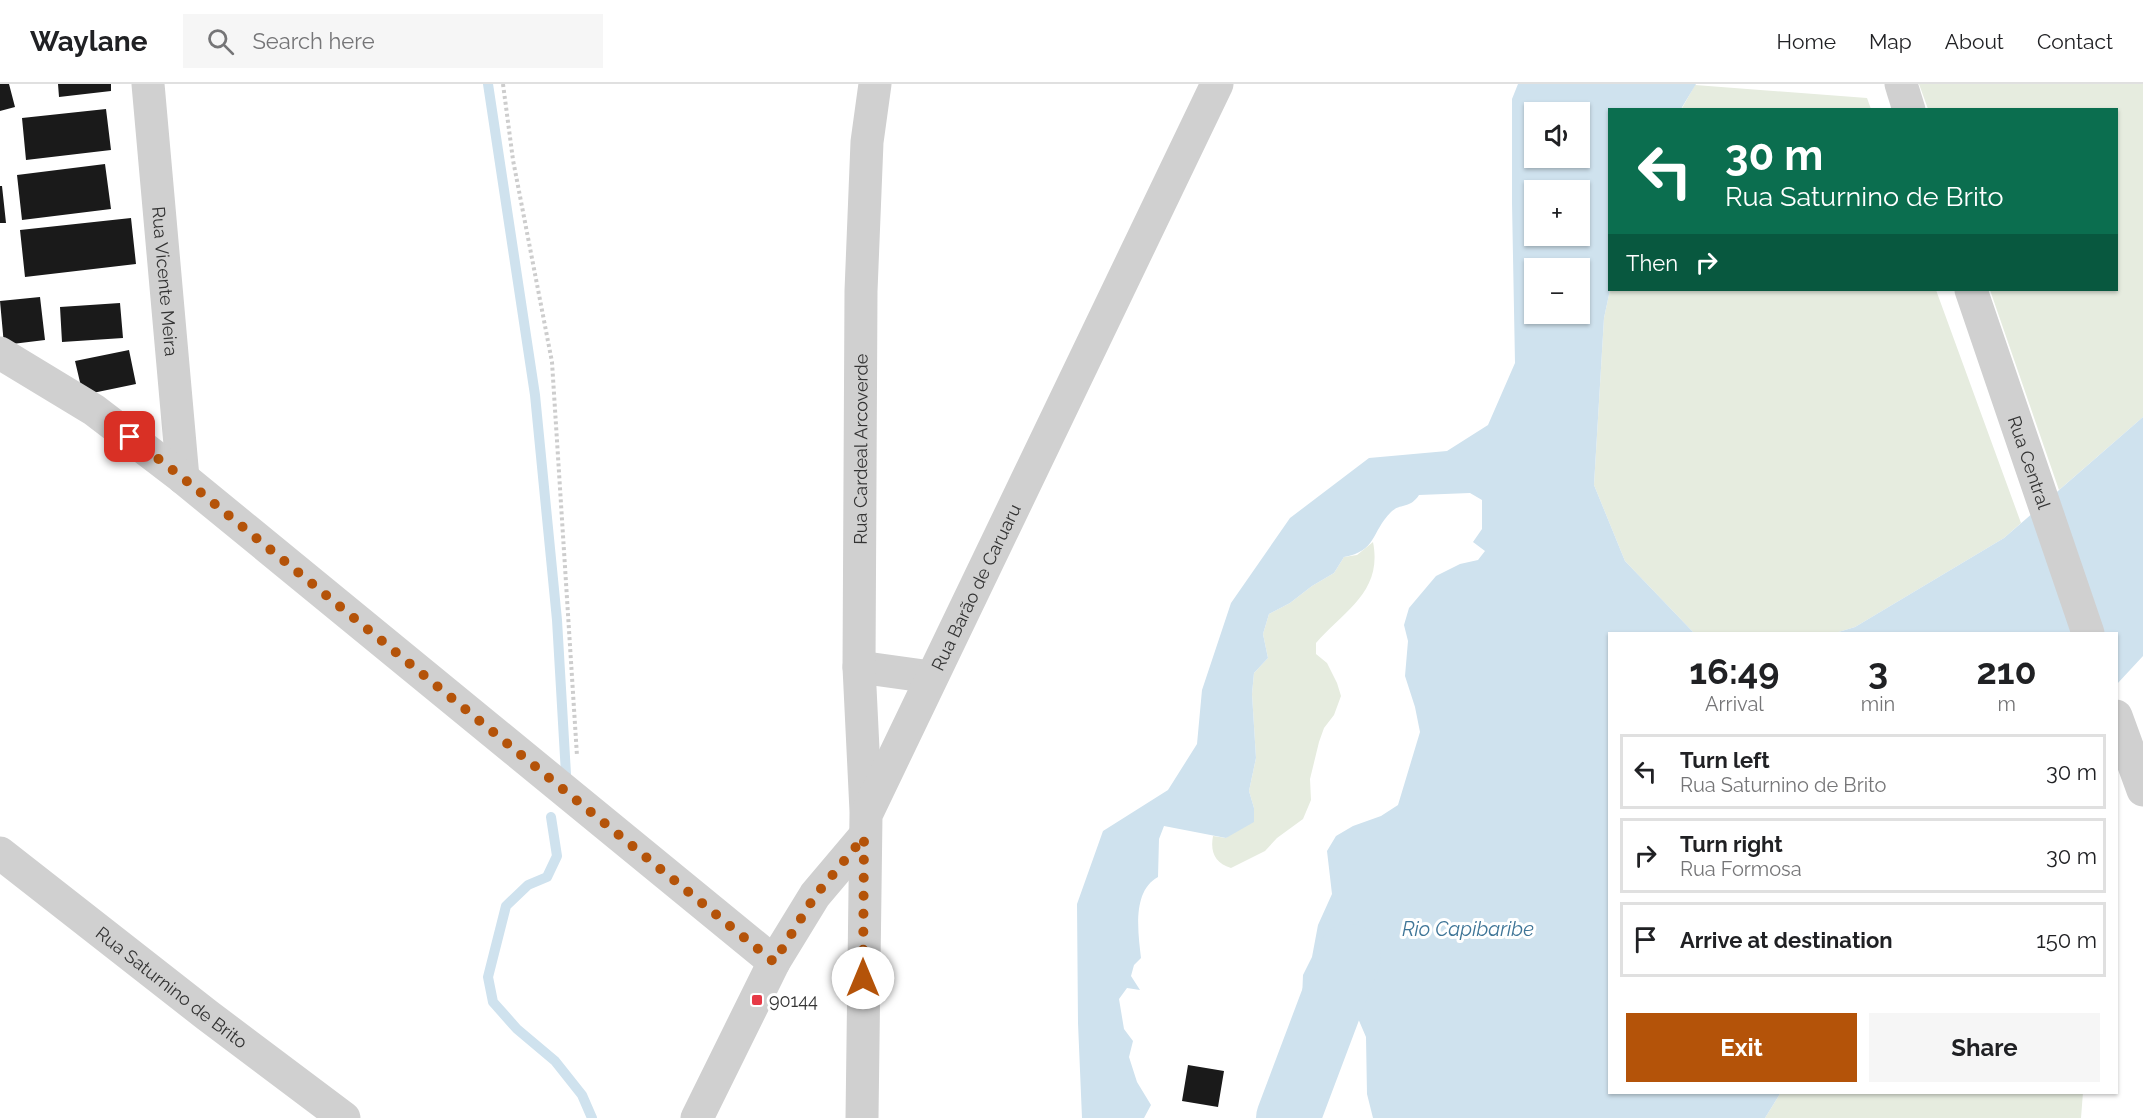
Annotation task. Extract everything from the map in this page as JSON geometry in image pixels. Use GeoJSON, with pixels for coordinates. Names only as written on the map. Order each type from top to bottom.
{"type":"FeatureCollection","features":[{"type":"Feature","properties":{"kind":"street","name":"Rua Vicente Meira"},"geometry":{"type":"LineString","coordinates":[[148,84],[183,478]]}},
{"type":"Feature","properties":{"kind":"street","name":"Rua Cardeal Arcoverde"},"geometry":{"type":"LineString","coordinates":[[865,826],[859,667],[861,291],[867,142],[875,84]]}},
{"type":"Feature","properties":{"kind":"street","name":"Rua Barão de Caruaru"},"geometry":{"type":"LineString","coordinates":[[862,1118],[865,826],[931,678],[1217,84]]}},
{"type":"Feature","properties":{"kind":"street"},"geometry":{"type":"LineString","coordinates":[[1901,84],[1908,108]]}},
{"type":"Feature","properties":{"kind":"street","name":"Rua Central"},"geometry":{"type":"LineString","coordinates":[[1971,291],[2088,632]]}},
{"type":"Feature","properties":{"kind":"street"},"geometry":{"type":"LineString","coordinates":[[0,352],[94,410],[183,478],[774,962]]}},
{"type":"Feature","properties":{"kind":"street"},"geometry":{"type":"LineString","coordinates":[[859,667],[931,678]]}},
{"type":"Feature","properties":{"kind":"street"},"geometry":{"type":"LineString","coordinates":[[2118,722],[2140,782]]}},
{"type":"Feature","properties":{"kind":"street"},"geometry":{"type":"LineString","coordinates":[[697,1118],[774,962],[815,896],[865,826]]}},
{"type":"Feature","properties":{"kind":"street","name":"Rua Saturnino de Brito"},"geometry":{"type":"LineString","coordinates":[[0,853],[207,1015],[345,1118]]}},
{"type":"Feature","properties":{"kind":"path"},"geometry":{"type":"LineString","coordinates":[[503,84],[513,160],[552,362],[581,804]]}},
{"type":"Feature","properties":{"kind":"shaded area"},"geometry":{"type":"Polygon","coordinates":[[[1919,84],[2143,84],[2143,417],[2059,490],[1990,291],[2118,291],[2118,108],[1928,108],[1919,84]]]}},
{"type":"Feature","properties":{"kind":"shaded area"},"geometry":{"type":"Polygon","coordinates":[[[1695,85],[1867,98],[1871,108],[1682,108],[1695,85]]]}},
{"type":"Feature","properties":{"kind":"shaded area"},"geometry":{"type":"Polygon","coordinates":[[[1610,291],[1936,291],[2021,523],[2004,538],[1855,627],[1838,632],[1693,632],[1625,561],[1594,485],[1604,318],[1610,291]]]}},
{"type":"Feature","properties":{"kind":"shaded area"},"geometry":{"type":"Polygon","coordinates":[[[1373,542],[1375,559],[1367,587],[1349,610],[1316,643],[1316,654],[1327,663],[1341,696],[1334,715],[1324,728],[1319,742],[1310,779],[1311,800],[1303,819],[1277,838],[1265,851],[1231,868],[1226,866],[1217,860],[1213,852],[1213,836],[1226,838],[1254,808],[1249,791],[1256,758],[1252,694],[1254,673],[1268,658],[1263,634],[1269,614],[1290,603],[1334,573],[1344,557],[1357,555],[1373,542]]]}},
{"type":"Feature","properties":{"kind":"shaded area"},"geometry":{"type":"Polygon","coordinates":[[[1780,1094],[2083,1094],[2081,1118],[1765,1118],[1780,1094]]]}},
{"type":"Feature","properties":{"kind":"water","name":"Rio Capibaribe"},"geometry":{"type":"Polygon","coordinates":[[[1518,84],[1696,84],[1682,108],[1608,108],[1610,291],[1604,318],[1594,485],[1625,561],[1693,632],[1608,632],[1608,1094],[1780,1094],[1765,1118],[1373,1118],[1367,1094],[1366,1037],[1357,1016],[1338,1013],[1325,1042],[1308,1037],[1300,1047],[1303,975],[1312,957],[1318,925],[1332,894],[1327,851],[1336,836],[1353,826],[1381,816],[1398,805],[1420,732],[1405,676],[1408,641],[1404,625],[1409,608],[1436,576],[1460,564],[1478,560],[1485,551],[1473,542],[1482,529],[1482,500],[1470,493],[1419,495],[1412,502],[1394,509],[1368,545],[1355,554],[1344,557],[1334,573],[1290,603],[1269,614],[1263,634],[1268,658],[1254,673],[1252,694],[1256,758],[1249,791],[1254,808],[1254,822],[1226,838],[1164,826],[1159,839],[1158,877],[1150,883],[1140,902],[1138,925],[1141,958],[1134,965],[1131,976],[1140,990],[1127,988],[1119,999],[1124,1029],[1133,1041],[1129,1057],[1137,1082],[1151,1105],[1144,1118],[1082,1118],[1077,904],[1103,831],[1168,790],[1197,744],[1202,690],[1231,603],[1290,518],[1369,458],[1447,451],[1488,425],[1515,363],[1512,99],[1518,84]]]}},
{"type":"Feature","properties":{"kind":"water"},"geometry":{"type":"Polygon","coordinates":[[[2143,417],[2143,656],[2118,683],[2118,632],[1838,632],[1855,627],[2004,538],[2143,417]]]}},
{"type":"Feature","properties":{"kind":"building"},"geometry":{"type":"Polygon","coordinates":[[[0,84],[9,84],[15,107],[0,111],[0,84]]]}},
{"type":"Feature","properties":{"kind":"building"},"geometry":{"type":"Polygon","coordinates":[[[58,84],[111,84],[111,91],[59,97],[58,84]]]}},
{"type":"Feature","properties":{"kind":"building"},"geometry":{"type":"Polygon","coordinates":[[[106,109],[111,150],[26,160],[22,118],[106,109]]]}},
{"type":"Feature","properties":{"kind":"building"},"geometry":{"type":"Polygon","coordinates":[[[105,164],[111,209],[22,220],[17,175],[105,164]]]}},
{"type":"Feature","properties":{"kind":"building"},"geometry":{"type":"Polygon","coordinates":[[[0,186],[2,186],[6,223],[0,223],[0,186]]]}},
{"type":"Feature","properties":{"kind":"building"},"geometry":{"type":"Polygon","coordinates":[[[131,218],[136,264],[25,277],[20,230],[131,218]]]}},
{"type":"Feature","properties":{"kind":"building"},"geometry":{"type":"Polygon","coordinates":[[[40,297],[45,340],[4,345],[0,301],[40,297]]]}},
{"type":"Feature","properties":{"kind":"building"},"geometry":{"type":"Polygon","coordinates":[[[120,303],[123,338],[62,342],[60,307],[120,303]]]}},
{"type":"Feature","properties":{"kind":"building"},"geometry":{"type":"Polygon","coordinates":[[[129,350],[136,384],[83,395],[75,361],[129,350]]]}},
{"type":"Feature","properties":{"kind":"building"},"geometry":{"type":"Polygon","coordinates":[[[1188,1065],[1224,1071],[1218,1107],[1182,1101],[1188,1065]]]}},
{"type":"Feature","properties":{"kind":"waterway"},"geometry":{"type":"LineString","coordinates":[[488,84],[535,395],[557,620],[566,774]]}},
{"type":"Feature","properties":{"kind":"waterway"},"geometry":{"type":"LineString","coordinates":[[551,817],[557,856],[547,877],[528,885],[506,906],[488,977],[493,1002],[517,1029],[555,1061],[582,1095],[592,1118]]}},
{"type":"Feature","properties":{"kind":"waterway","name":"Rio Capibaribe"},"geometry":{"type":"LineString","coordinates":[[1288,1118],[1349,956]]}},
{"type":"Feature","properties":{"kind":"place","name":"90144"},"geometry":{"type":"Point","coordinates":[757,1000]}},
{"type":"Feature","properties":{"kind":"route"},"geometry":{"type":"LineString","coordinates":[[130,437],[774,962],[815,896],[864,837],[863,978]]}}]}
